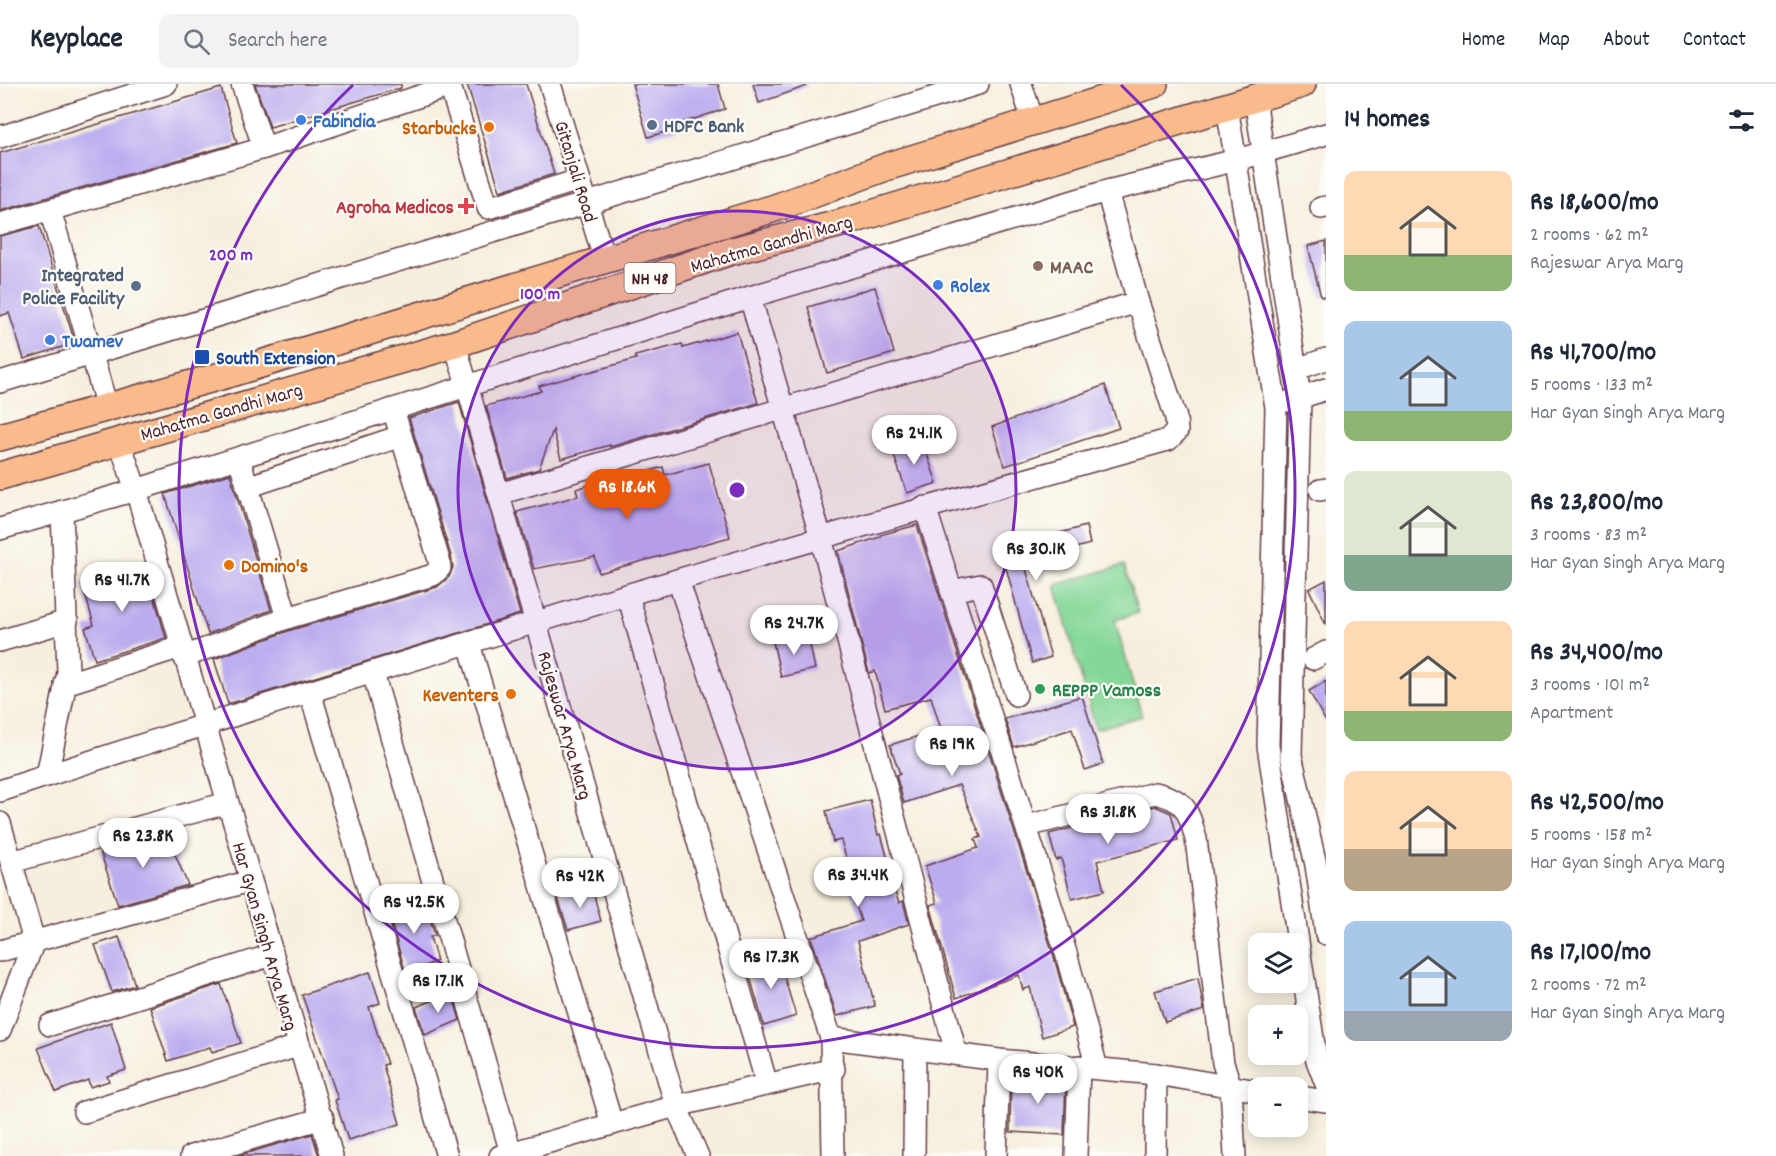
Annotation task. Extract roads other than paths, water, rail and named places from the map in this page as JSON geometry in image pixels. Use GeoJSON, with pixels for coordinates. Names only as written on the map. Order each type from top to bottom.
{"type":"FeatureCollection","features":[{"type":"Feature","properties":{"kind":"main road","name":"Mahatma Gandhi Marg"},"geometry":{"type":"LineString","coordinates":[[0,437],[228,374],[604,258],[775,208],[886,167],[1154,84]]}},
{"type":"Feature","properties":{"kind":"main road","name":"Mahatma Gandhi Marg"},"geometry":{"type":"LineString","coordinates":[[0,476],[455,344],[728,252],[842,224],[1302,84]]}},
{"type":"Feature","properties":{"kind":"street"},"geometry":{"type":"LineString","coordinates":[[0,137],[166,84]]}},
{"type":"Feature","properties":{"kind":"street"},"geometry":{"type":"LineString","coordinates":[[242,84],[264,148]]}},
{"type":"Feature","properties":{"kind":"street","name":"Gitanjali Road"},"geometry":{"type":"LineString","coordinates":[[550,84],[604,258]]}},
{"type":"Feature","properties":{"kind":"street"},"geometry":{"type":"LineString","coordinates":[[0,382],[978,84]]}},
{"type":"Feature","properties":{"kind":"street"},"geometry":{"type":"LineString","coordinates":[[1021,84],[1033,121]]}},
{"type":"Feature","properties":{"kind":"street"},"geometry":{"type":"LineString","coordinates":[[0,224],[264,148],[452,85],[488,208],[579,180]]}},
{"type":"Feature","properties":{"kind":"street"},"geometry":{"type":"LineString","coordinates":[[1255,98],[1300,397],[1291,755],[1321,861],[1326,934]]}},
{"type":"Feature","properties":{"kind":"street"},"geometry":{"type":"LineString","coordinates":[[1227,107],[1276,407],[1268,746],[1316,1058],[1326,1084]]}},
{"type":"Feature","properties":{"kind":"street"},"geometry":{"type":"LineString","coordinates":[[0,529],[136,490],[750,297],[1107,191],[1237,160],[1326,134]]}},
{"type":"Feature","properties":{"kind":"street"},"geometry":{"type":"LineString","coordinates":[[0,791],[204,724],[678,580],[925,507],[1168,440],[1177,431],[1176,418],[1138,302],[1107,191]]}},
{"type":"Feature","properties":{"kind":"street"},"geometry":{"type":"LineString","coordinates":[[50,210],[90,355],[107,407]]}},
{"type":"Feature","properties":{"kind":"street"},"geometry":{"type":"LineString","coordinates":[[750,297],[821,538],[956,1053]]}},
{"type":"Feature","properties":{"kind":"street"},"geometry":{"type":"LineString","coordinates":[[500,494],[1138,302]]}},
{"type":"Feature","properties":{"kind":"street","name":"Rajeswar Arya Marg"},"geometry":{"type":"LineString","coordinates":[[455,344],[676,1107],[698,1156]]}},
{"type":"Feature","properties":{"kind":"street"},"geometry":{"type":"LineString","coordinates":[[1297,369],[1326,359]]}},
{"type":"Feature","properties":{"kind":"street"},"geometry":{"type":"LineString","coordinates":[[1276,407],[1326,389]]}},
{"type":"Feature","properties":{"kind":"street"},"geometry":{"type":"LineString","coordinates":[[65,684],[183,652],[287,618],[433,575],[440,568],[393,409]]}},
{"type":"Feature","properties":{"kind":"street"},"geometry":{"type":"LineString","coordinates":[[247,487],[401,436]]}},
{"type":"Feature","properties":{"kind":"street","name":"Har Gyan Singh Arya Marg"},"geometry":{"type":"LineString","coordinates":[[118,440],[136,490],[332,1156]]}},
{"type":"Feature","properties":{"kind":"street"},"geometry":{"type":"LineString","coordinates":[[239,458],[287,618]]}},
{"type":"Feature","properties":{"kind":"street"},"geometry":{"type":"LineString","coordinates":[[925,507],[1066,953],[1088,1067],[1076,1156]]}},
{"type":"Feature","properties":{"kind":"street"},"geometry":{"type":"LineString","coordinates":[[47,776],[65,684],[67,621],[62,511]]}},
{"type":"Feature","properties":{"kind":"street"},"geometry":{"type":"LineString","coordinates":[[678,580],[831,1038],[834,1069],[828,1154]]}},
{"type":"Feature","properties":{"kind":"street"},"geometry":{"type":"LineString","coordinates":[[951,591],[981,585],[1016,695]]}},
{"type":"Feature","properties":{"kind":"street"},"geometry":{"type":"LineString","coordinates":[[628,596],[767,1085]]}},
{"type":"Feature","properties":{"kind":"street"},"geometry":{"type":"LineString","coordinates":[[0,641],[67,621]]}},
{"type":"Feature","properties":{"kind":"street"},"geometry":{"type":"LineString","coordinates":[[469,644],[612,1124]]}},
{"type":"Feature","properties":{"kind":"street"},"geometry":{"type":"LineString","coordinates":[[373,673],[506,1155],[676,1107],[834,1069]]}},
{"type":"Feature","properties":{"kind":"street"},"geometry":{"type":"LineString","coordinates":[[310,692],[447,1156]]}},
{"type":"Feature","properties":{"kind":"street"},"geometry":{"type":"LineString","coordinates":[[1027,826],[1155,793],[1174,797],[1189,813],[1196,839],[1223,1063],[1231,1087],[1235,1156]]}},
{"type":"Feature","properties":{"kind":"street"},"geometry":{"type":"LineString","coordinates":[[11,862],[227,803]]}},
{"type":"Feature","properties":{"kind":"street"},"geometry":{"type":"LineString","coordinates":[[0,823],[34,941],[0,1030]]}},
{"type":"Feature","properties":{"kind":"street"},"geometry":{"type":"LineString","coordinates":[[1288,876],[1321,861]]}},
{"type":"Feature","properties":{"kind":"street"},"geometry":{"type":"LineString","coordinates":[[0,951],[250,881]]}},
{"type":"Feature","properties":{"kind":"street"},"geometry":{"type":"LineString","coordinates":[[50,1025],[272,955]]}},
{"type":"Feature","properties":{"kind":"street"},"geometry":{"type":"LineString","coordinates":[[831,1038],[999,1060],[1156,1074],[1248,1090]]}},
{"type":"Feature","properties":{"kind":"street"},"geometry":{"type":"LineString","coordinates":[[84,1112],[298,1046]]}},
{"type":"Feature","properties":{"kind":"street"},"geometry":{"type":"LineString","coordinates":[[914,1156],[915,1050]]}},
{"type":"Feature","properties":{"kind":"street"},"geometry":{"type":"LineString","coordinates":[[996,1156],[999,1060]]}},
{"type":"Feature","properties":{"kind":"street"},"geometry":{"type":"LineString","coordinates":[[1155,1156],[1156,1074]]}},
{"type":"Feature","properties":{"kind":"street"},"geometry":{"type":"LineString","coordinates":[[1308,1098],[1326,1101]]}},
{"type":"Feature","properties":{"kind":"street"},"geometry":{"type":"LineString","coordinates":[[191,1156],[322,1118]]}},
{"type":"Feature","properties":{"kind":"place","name":"Fabindia"},"geometry":{"type":"Point","coordinates":[301,120]}},
{"type":"Feature","properties":{"kind":"place","name":"HDFC Bank"},"geometry":{"type":"Point","coordinates":[652,125]}},
{"type":"Feature","properties":{"kind":"place","name":"Starbucks"},"geometry":{"type":"Point","coordinates":[489,127]}},
{"type":"Feature","properties":{"kind":"place","name":"Agroha Medicos"},"geometry":{"type":"Point","coordinates":[466,206]}},
{"type":"Feature","properties":{"kind":"place","name":"MAAC"},"geometry":{"type":"Point","coordinates":[1038,266]}},
{"type":"Feature","properties":{"kind":"place","name":"Rolex"},"geometry":{"type":"Point","coordinates":[938,285]}},
{"type":"Feature","properties":{"kind":"place","name":"Integrated Police Facility"},"geometry":{"type":"Point","coordinates":[136,286]}},
{"type":"Feature","properties":{"kind":"place","name":"Twamev"},"geometry":{"type":"Point","coordinates":[50,340]}},
{"type":"Feature","properties":{"kind":"place","name":"South Extension"},"geometry":{"type":"Point","coordinates":[202,357]}},
{"type":"Feature","properties":{"kind":"place","name":"Domino's"},"geometry":{"type":"Point","coordinates":[229,565]}},
{"type":"Feature","properties":{"kind":"place","name":"REPPP Vamoss"},"geometry":{"type":"Point","coordinates":[1040,689]}},
{"type":"Feature","properties":{"kind":"place","name":"Keventers"},"geometry":{"type":"Point","coordinates":[511,694]}}]}
